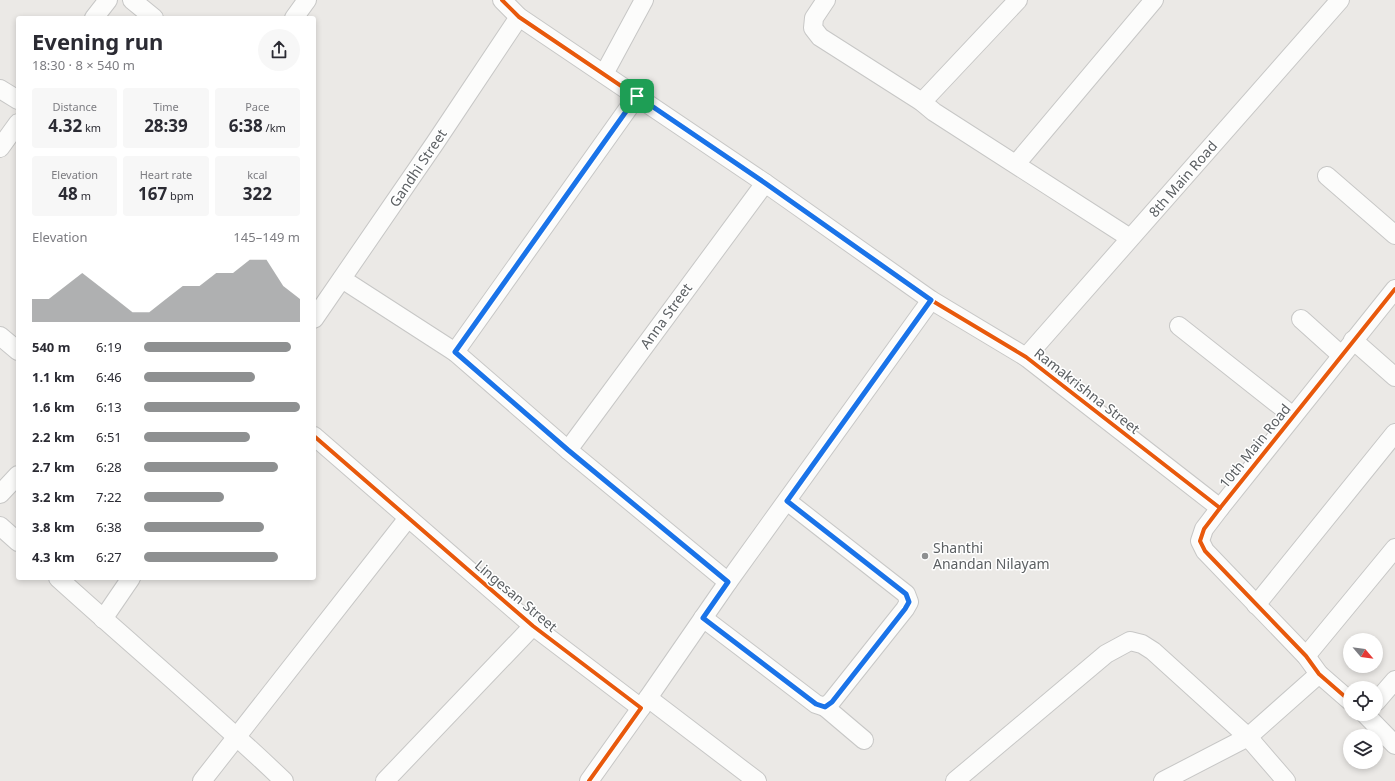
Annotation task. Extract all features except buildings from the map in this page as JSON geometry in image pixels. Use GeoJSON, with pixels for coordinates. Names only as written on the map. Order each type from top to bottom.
{"type":"FeatureCollection","features":[{"type":"Feature","properties":{"kind":"street"},"geometry":{"type":"LineString","coordinates":[[96,16],[108,0]]}},
{"type":"Feature","properties":{"kind":"street"},"geometry":{"type":"LineString","coordinates":[[132,0],[152,16]]}},
{"type":"Feature","properties":{"kind":"street"},"geometry":{"type":"LineString","coordinates":[[295,16],[306,0]]}},
{"type":"Feature","properties":{"kind":"street","name":"Ramakrishna Street"},"geometry":{"type":"LineString","coordinates":[[502,0],[519,17],[765,183],[931,300],[1026,357],[1220,508]]}},
{"type":"Feature","properties":{"kind":"street"},"geometry":{"type":"LineString","coordinates":[[604,74],[644,0]]}},
{"type":"Feature","properties":{"kind":"street"},"geometry":{"type":"LineString","coordinates":[[922,102],[1018,0]]}},
{"type":"Feature","properties":{"kind":"street"},"geometry":{"type":"LineString","coordinates":[[1016,164],[1154,0]]}},
{"type":"Feature","properties":{"kind":"street","name":"8th Main Road"},"geometry":{"type":"LineString","coordinates":[[1026,357],[1340,0]]}},
{"type":"Feature","properties":{"kind":"street"},"geometry":{"type":"LineString","coordinates":[[821,1],[814,18],[813,28],[820,37],[1130,238]]}},
{"type":"Feature","properties":{"kind":"street","name":"Gandhi Street"},"geometry":{"type":"LineString","coordinates":[[316,316],[435,143],[519,17]]}},
{"type":"Feature","properties":{"kind":"street"},"geometry":{"type":"LineString","coordinates":[[0,89],[16,99]]}},
{"type":"Feature","properties":{"kind":"street"},"geometry":{"type":"LineString","coordinates":[[455,352],[637,96]]}},
{"type":"Feature","properties":{"kind":"street"},"geometry":{"type":"LineString","coordinates":[[0,148],[16,126]]}},
{"type":"Feature","properties":{"kind":"street"},"geometry":{"type":"LineString","coordinates":[[1327,176],[1395,234]]}},
{"type":"Feature","properties":{"kind":"street","name":"Anna Street"},"geometry":{"type":"LineString","coordinates":[[568,450],[765,183]]}},
{"type":"Feature","properties":{"kind":"street"},"geometry":{"type":"LineString","coordinates":[[342,279],[455,352],[568,450],[728,582]]}},
{"type":"Feature","properties":{"kind":"street","name":"10th Main Road"},"geometry":{"type":"LineString","coordinates":[[1343,695],[1319,674],[1306,656],[1205,551],[1200,541],[1204,529],[1220,508],[1395,289]]}},
{"type":"Feature","properties":{"kind":"street"},"geometry":{"type":"LineString","coordinates":[[588,781],[728,582],[931,300]]}},
{"type":"Feature","properties":{"kind":"street"},"geometry":{"type":"LineString","coordinates":[[1301,319],[1341,355]]}},
{"type":"Feature","properties":{"kind":"street"},"geometry":{"type":"LineString","coordinates":[[1179,326],[1293,416]]}},
{"type":"Feature","properties":{"kind":"street"},"geometry":{"type":"LineString","coordinates":[[0,336],[16,349]]}},
{"type":"Feature","properties":{"kind":"street"},"geometry":{"type":"LineString","coordinates":[[1353,340],[1395,377]]}},
{"type":"Feature","properties":{"kind":"street"},"geometry":{"type":"LineString","coordinates":[[1256,605],[1395,432]]}},
{"type":"Feature","properties":{"kind":"street","name":"Lingesan Street"},"geometry":{"type":"LineString","coordinates":[[316,438],[533,626],[757,781]]}},
{"type":"Feature","properties":{"kind":"street"},"geometry":{"type":"LineString","coordinates":[[0,494],[16,477]]}},
{"type":"Feature","properties":{"kind":"street"},"geometry":{"type":"LineString","coordinates":[[787,501],[906,594],[909,602],[832,702],[825,707]]}},
{"type":"Feature","properties":{"kind":"street"},"geometry":{"type":"LineString","coordinates":[[202,781],[408,518]]}},
{"type":"Feature","properties":{"kind":"street"},"geometry":{"type":"LineString","coordinates":[[0,526],[16,540]]}},
{"type":"Feature","properties":{"kind":"street"},"geometry":{"type":"LineString","coordinates":[[1306,656],[1395,548]]}},
{"type":"Feature","properties":{"kind":"street"},"geometry":{"type":"LineString","coordinates":[[60,580],[237,736],[284,781]]}},
{"type":"Feature","properties":{"kind":"street"},"geometry":{"type":"LineString","coordinates":[[103,619],[130,580]]}},
{"type":"Feature","properties":{"kind":"street"},"geometry":{"type":"LineString","coordinates":[[703,618],[816,704],[825,707],[864,740]]}},
{"type":"Feature","properties":{"kind":"street"},"geometry":{"type":"LineString","coordinates":[[385,781],[533,626]]}},
{"type":"Feature","properties":{"kind":"street"},"geometry":{"type":"LineString","coordinates":[[955,781],[1106,654],[1130,642],[1142,644],[1152,651],[1248,737],[1286,781]]}},
{"type":"Feature","properties":{"kind":"street"},"geometry":{"type":"LineString","coordinates":[[1163,781],[1248,737],[1319,674]]}},
{"type":"Feature","properties":{"kind":"street"},"geometry":{"type":"LineString","coordinates":[[1383,694],[1395,680]]}},
{"type":"Feature","properties":{"kind":"street"},"geometry":{"type":"LineString","coordinates":[[1376,721],[1395,745]]}},
{"type":"Feature","properties":{"kind":"cycle path"},"geometry":{"type":"LineString","coordinates":[[502,0],[519,17],[765,183],[931,300],[1026,357],[1220,508]]}},
{"type":"Feature","properties":{"kind":"cycle path"},"geometry":{"type":"LineString","coordinates":[[1343,695],[1319,674],[1306,656],[1205,551],[1200,541],[1204,529],[1220,508],[1395,289]]}},
{"type":"Feature","properties":{"kind":"cycle path"},"geometry":{"type":"LineString","coordinates":[[316,438],[533,626],[641,708],[589,781]]}},
{"type":"Feature","properties":{"kind":"place","name":"Shanthi Anandan Nilayam"},"geometry":{"type":"Point","coordinates":[925,556]}},
{"type":"Feature","properties":{"kind":"route"},"geometry":{"type":"LineString","coordinates":[[637,96],[765,183],[931,300],[787,501],[906,594],[909,602],[832,702],[825,707],[816,704],[703,618],[728,582],[568,450],[455,352],[637,96]]}}]}
